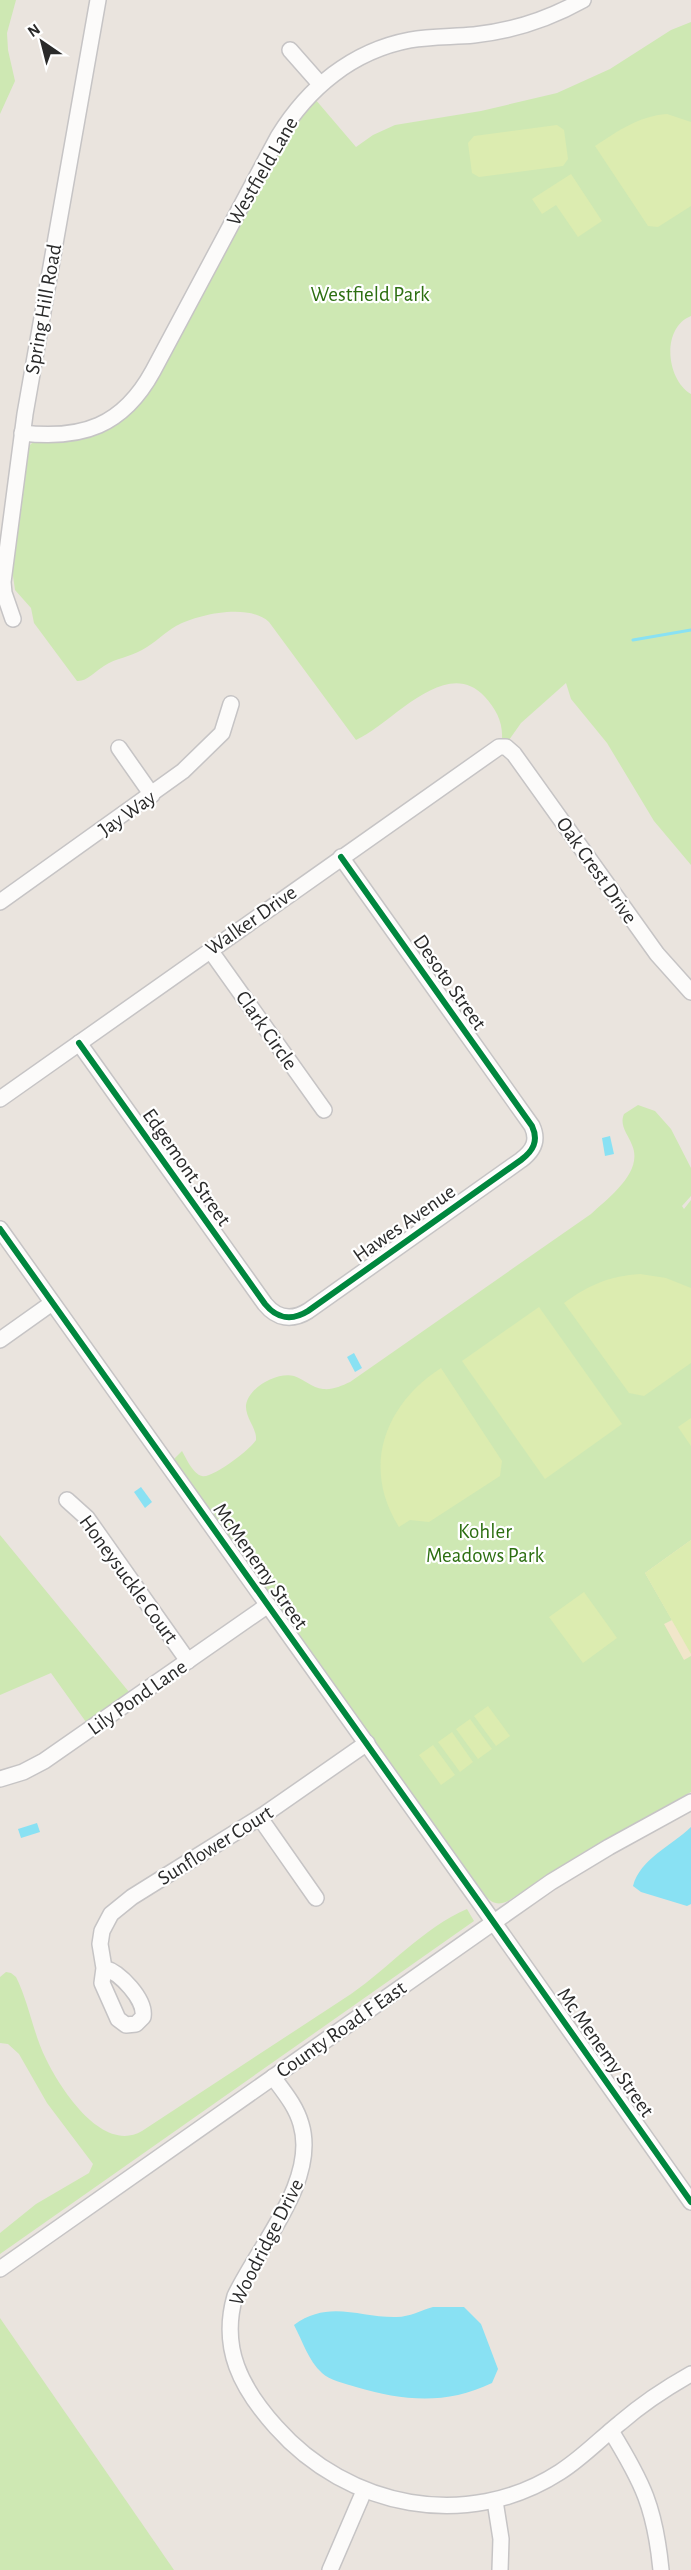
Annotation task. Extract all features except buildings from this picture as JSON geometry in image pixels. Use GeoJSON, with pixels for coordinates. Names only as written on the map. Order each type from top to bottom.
{"type":"FeatureCollection","features":[{"type":"Feature","properties":{"kind":"street","name":"Spring Hill Road"},"geometry":{"type":"LineString","coordinates":[[13,619],[4,593],[3,582],[22,433],[98,0]]}},
{"type":"Feature","properties":{"kind":"street","name":"Westfield Lane"},"geometry":{"type":"LineString","coordinates":[[22,433],[60,435],[84,431],[108,421],[135,398],[156,365],[278,137],[298,107],[320,84],[350,62],[390,45],[422,38],[475,35],[504,30],[538,21],[583,0]]}},
{"type":"Feature","properties":{"kind":"street"},"geometry":{"type":"LineString","coordinates":[[290,50],[320,84]]}},
{"type":"Feature","properties":{"kind":"street","name":"Jay Way"},"geometry":{"type":"LineString","coordinates":[[0,902],[152,795],[190,765],[221,735],[231,704]]}},
{"type":"Feature","properties":{"kind":"street","name":"Walker Drive"},"geometry":{"type":"LineString","coordinates":[[0,1099],[491,750],[505,747]]}},
{"type":"Feature","properties":{"kind":"street","name":"Oak Crest Drive"},"geometry":{"type":"LineString","coordinates":[[505,747],[514,754],[663,962],[691,992]]}},
{"type":"Feature","properties":{"kind":"street"},"geometry":{"type":"LineString","coordinates":[[119,748],[152,795]]}},
{"type":"Feature","properties":{"kind":"street","name":"Desoto Street"},"geometry":{"type":"LineString","coordinates":[[341,857],[532,1126]]}},
{"type":"Feature","properties":{"kind":"street","name":"Clark Circle"},"geometry":{"type":"LineString","coordinates":[[210,950],[324,1110]]}},
{"type":"Feature","properties":{"kind":"street","name":"Edgemont Street"},"geometry":{"type":"LineString","coordinates":[[79,1043],[269,1309]]}},
{"type":"Feature","properties":{"kind":"street","name":"Hawes Avenue"},"geometry":{"type":"LineString","coordinates":[[269,1309],[288,1318],[309,1311],[526,1156],[535,1142],[532,1126]]}},
{"type":"Feature","properties":{"kind":"street","name":"McMenemy Street"},"geometry":{"type":"LineString","coordinates":[[0,1229],[494,1922]]}},
{"type":"Feature","properties":{"kind":"street"},"geometry":{"type":"LineString","coordinates":[[0,1340],[52,1303]]}},
{"type":"Feature","properties":{"kind":"street","name":"Honeysuckle Court"},"geometry":{"type":"LineString","coordinates":[[68,1500],[87,1518],[188,1661]]}},
{"type":"Feature","properties":{"kind":"street","name":"Lily Pond Lane"},"geometry":{"type":"LineString","coordinates":[[0,1779],[23,1772],[44,1761],[268,1605]]}},
{"type":"Feature","properties":{"kind":"street","name":"Sunflower Court"},"geometry":{"type":"LineString","coordinates":[[104,1968],[100,1940],[106,1922],[114,1910],[260,1818],[367,1743]]}},
{"type":"Feature","properties":{"kind":"street","name":"County Road F East"},"geometry":{"type":"LineString","coordinates":[[0,2269],[494,1922],[582,1863],[691,1802]]}},
{"type":"Feature","properties":{"kind":"street"},"geometry":{"type":"LineString","coordinates":[[260,1818],[316,1898]]}},
{"type":"Feature","properties":{"kind":"street","name":"Mc Menemy Street"},"geometry":{"type":"LineString","coordinates":[[494,1922],[691,2202]]}},
{"type":"Feature","properties":{"kind":"street","name":"Woodridge Drive"},"geometry":{"type":"LineString","coordinates":[[273,2077],[292,2104],[301,2124],[304,2139],[302,2169],[292,2194],[235,2295],[229,2326],[232,2354],[252,2397],[285,2437],[326,2470],[364,2491],[410,2503],[436,2505],[495,2501],[524,2491],[560,2472],[645,2403],[691,2374]]}},
{"type":"Feature","properties":{"kind":"street"},"geometry":{"type":"LineString","coordinates":[[611,2431],[645,2492],[657,2535],[661,2570]]}},
{"type":"Feature","properties":{"kind":"street"},"geometry":{"type":"LineString","coordinates":[[330,2570],[364,2491]]}},
{"type":"Feature","properties":{"kind":"street"},"geometry":{"type":"LineString","coordinates":[[495,2501],[501,2539],[500,2570]]}},
{"type":"Feature","properties":{"kind":"green space"},"geometry":{"type":"Polygon","coordinates":[[[0,0],[16,0],[7,33],[8,50],[15,81],[0,114],[0,0]]]}},
{"type":"Feature","properties":{"kind":"green space","name":"Westfield Park"},"geometry":{"type":"Polygon","coordinates":[[[691,22],[691,316],[681,322],[675,331],[670,354],[676,377],[691,394],[691,865],[654,821],[607,743],[571,699],[566,683],[521,723],[509,740],[502,739],[498,716],[485,697],[470,686],[453,683],[437,687],[419,696],[356,740],[269,622],[260,616],[237,612],[210,614],[185,622],[142,650],[109,663],[87,678],[77,681],[34,623],[31,608],[15,590],[12,569],[28,447],[33,442],[66,440],[95,434],[121,421],[145,398],[286,138],[315,99],[356,147],[373,135],[395,125],[481,111],[557,93],[610,69],[671,30],[691,22]]]}},
{"type":"Feature","properties":{"kind":"green space"},"geometry":{"type":"Polygon","coordinates":[[[667,114],[691,122],[691,206],[658,227],[648,226],[595,146],[638,121],[667,114]]]}},
{"type":"Feature","properties":{"kind":"green space"},"geometry":{"type":"Polygon","coordinates":[[[557,125],[564,130],[568,159],[563,166],[479,177],[472,173],[468,143],[474,136],[557,125]]]}},
{"type":"Feature","properties":{"kind":"green space"},"geometry":{"type":"Polygon","coordinates":[[[571,174],[602,221],[578,237],[556,205],[542,214],[532,199],[571,174]]]}},
{"type":"Feature","properties":{"kind":"green space","name":"Kohler Meadows Park"},"geometry":{"type":"Polygon","coordinates":[[[638,1105],[655,1111],[671,1129],[691,1168],[691,1196],[682,1206],[684,1209],[691,1200],[691,1792],[582,1853],[508,1901],[492,1902],[174,1459],[182,1451],[199,1475],[207,1476],[214,1473],[239,1456],[256,1440],[246,1405],[252,1392],[265,1382],[287,1375],[298,1377],[323,1389],[350,1382],[591,1214],[622,1184],[633,1165],[632,1145],[623,1126],[623,1118],[624,1114],[638,1105]]]}},
{"type":"Feature","properties":{"kind":"green space"},"geometry":{"type":"Polygon","coordinates":[[[640,1274],[666,1278],[691,1288],[691,1363],[644,1396],[629,1393],[564,1303],[600,1282],[640,1274]]]}},
{"type":"Feature","properties":{"kind":"green space"},"geometry":{"type":"Polygon","coordinates":[[[539,1307],[622,1424],[545,1479],[462,1361],[539,1307]]]}},
{"type":"Feature","properties":{"kind":"green space"},"geometry":{"type":"Polygon","coordinates":[[[441,1368],[502,1461],[500,1476],[429,1522],[410,1520],[399,1527],[388,1504],[382,1482],[381,1460],[385,1438],[393,1418],[405,1400],[441,1368]]]}},
{"type":"Feature","properties":{"kind":"green space"},"geometry":{"type":"Polygon","coordinates":[[[691,1418],[691,1446],[678,1427],[691,1418]]]}},
{"type":"Feature","properties":{"kind":"green space"},"geometry":{"type":"Polygon","coordinates":[[[0,1535],[129,1692],[86,1722],[51,1673],[0,1695],[0,1535]]]}},
{"type":"Feature","properties":{"kind":"green space"},"geometry":{"type":"Polygon","coordinates":[[[691,1540],[691,1654],[645,1573],[691,1540]]]}},
{"type":"Feature","properties":{"kind":"green space"},"geometry":{"type":"Polygon","coordinates":[[[584,1592],[617,1638],[583,1663],[549,1617],[584,1592]]]}},
{"type":"Feature","properties":{"kind":"green space"},"geometry":{"type":"Polygon","coordinates":[[[488,1706],[510,1736],[496,1746],[474,1716],[488,1706]]]}},
{"type":"Feature","properties":{"kind":"green space"},"geometry":{"type":"Polygon","coordinates":[[[470,1719],[492,1749],[478,1759],[456,1729],[470,1719]]]}},
{"type":"Feature","properties":{"kind":"green space"},"geometry":{"type":"Polygon","coordinates":[[[452,1732],[473,1762],[460,1772],[438,1742],[452,1732]]]}},
{"type":"Feature","properties":{"kind":"green space"},"geometry":{"type":"Polygon","coordinates":[[[433,1745],[455,1775],[441,1785],[419,1755],[433,1745]]]}},
{"type":"Feature","properties":{"kind":"green space"},"geometry":{"type":"Polygon","coordinates":[[[467,1909],[474,1921],[0,2254],[0,2233],[36,2204],[89,2173],[93,2164],[47,2103],[19,2054],[8,2044],[0,2043],[0,1977],[6,1972],[16,1977],[46,2059],[62,2087],[85,2115],[98,2126],[113,2134],[127,2136],[142,2131],[351,1994],[421,1937],[467,1909]]]}},
{"type":"Feature","properties":{"kind":"green space"},"geometry":{"type":"Polygon","coordinates":[[[0,2318],[174,2570],[0,2570],[0,2318]]]}},
{"type":"Feature","properties":{"kind":"sand"},"geometry":{"type":"Polygon","coordinates":[[[691,1540],[691,1656],[684,1660],[664,1624],[672,1620],[645,1573],[691,1540]]]}},
{"type":"Feature","properties":{"kind":"water"},"geometry":{"type":"Polygon","coordinates":[[[610,1136],[614,1154],[605,1156],[602,1138],[610,1136]]]}},
{"type":"Feature","properties":{"kind":"water"},"geometry":{"type":"Polygon","coordinates":[[[354,1353],[362,1368],[355,1372],[347,1357],[354,1353]]]}},
{"type":"Feature","properties":{"kind":"water"},"geometry":{"type":"Polygon","coordinates":[[[141,1487],[152,1502],[145,1508],[134,1492],[141,1487]]]}},
{"type":"Feature","properties":{"kind":"water"},"geometry":{"type":"Polygon","coordinates":[[[37,1823],[40,1832],[21,1838],[18,1829],[37,1823]]]}},
{"type":"Feature","properties":{"kind":"water"},"geometry":{"type":"Polygon","coordinates":[[[691,1827],[691,1904],[687,1906],[641,1892],[633,1886],[637,1876],[649,1860],[691,1827]]]}},
{"type":"Feature","properties":{"kind":"water"},"geometry":{"type":"Polygon","coordinates":[[[433,2307],[464,2307],[481,2324],[498,2369],[492,2383],[458,2395],[425,2399],[374,2392],[347,2385],[329,2378],[317,2368],[309,2357],[294,2325],[307,2317],[332,2311],[402,2317],[433,2307]]]}},
{"type":"Feature","properties":{"kind":"waterway"},"geometry":{"type":"LineString","coordinates":[[633,640],[691,630]]}},
{"type":"Feature","properties":{"kind":"cycle path"},"geometry":{"type":"LineString","coordinates":[[79,1043],[265,1304],[275,1313],[285,1317],[296,1316],[308,1311],[521,1160],[534,1145],[535,1136],[532,1126],[341,857]]}},
{"type":"Feature","properties":{"kind":"cycle path"},"geometry":{"type":"LineString","coordinates":[[0,1229],[691,2202]]}}]}
